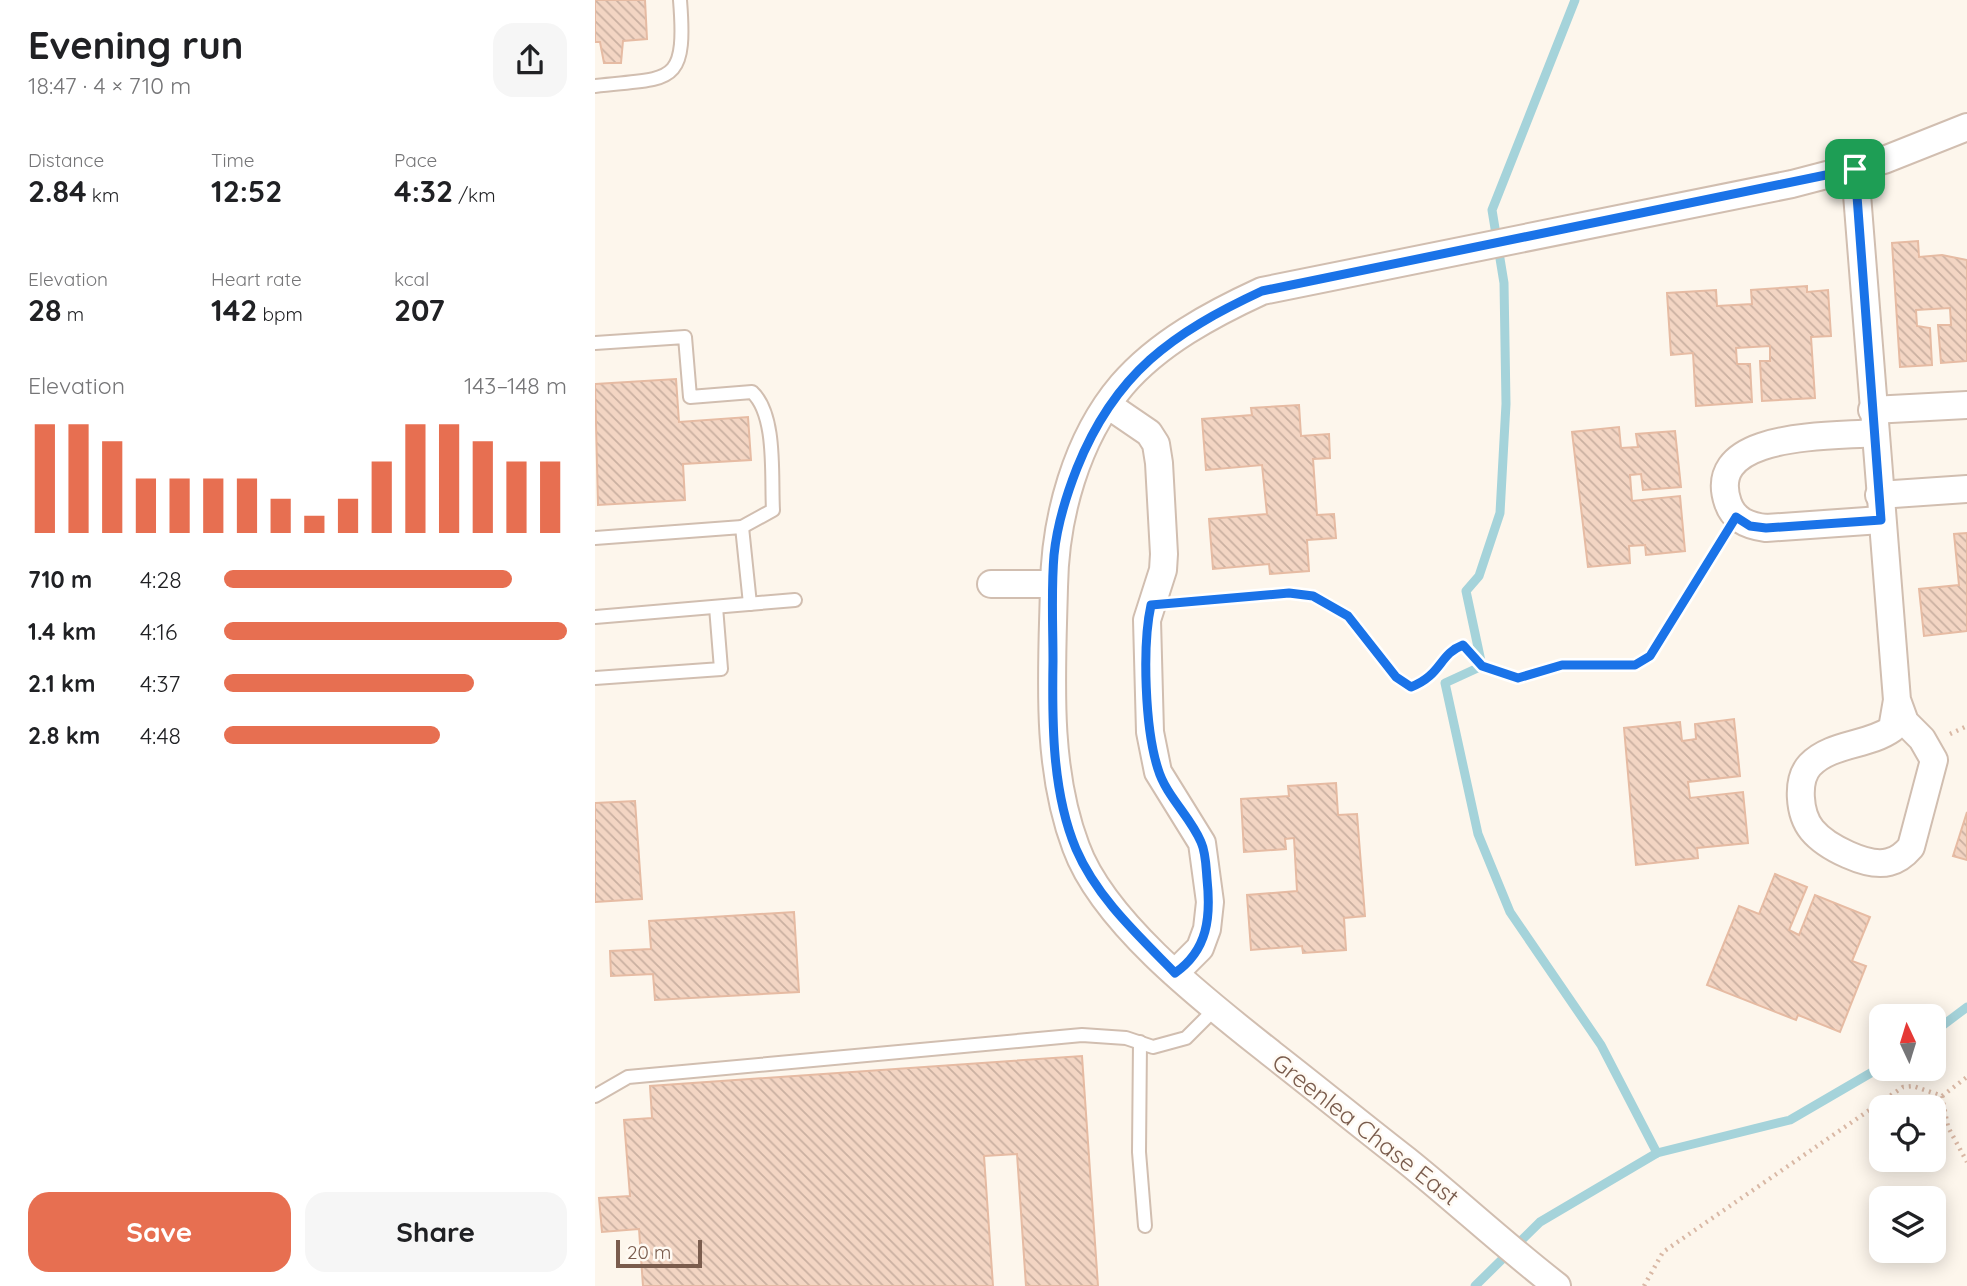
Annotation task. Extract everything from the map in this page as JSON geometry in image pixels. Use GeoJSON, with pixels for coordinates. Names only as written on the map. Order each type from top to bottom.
{"type":"FeatureCollection","features":[{"type":"Feature","properties":{"kind":"street","name":"Greenlea Chase East"},"geometry":{"type":"LineString","coordinates":[[1549,1280],[1470,1211],[1215,1009],[1122,920],[1098,886],[1077,850],[1067,819],[1055,734],[1054,584],[1059,528],[1067,494],[1083,453],[1121,386],[1164,348],[1218,313],[1262,291],[1855,169],[1967,127]]}},
{"type":"Feature","properties":{"kind":"street"},"geometry":{"type":"LineString","coordinates":[[1855,169],[1897,700],[1892,729],[1878,738],[1829,752],[1811,763],[1803,775],[1803,811],[1812,830],[1827,843],[1879,863],[1902,856],[1911,847],[1934,760],[1922,739],[1905,722],[1897,700]]}},
{"type":"Feature","properties":{"kind":"street"},"geometry":{"type":"LineString","coordinates":[[1108,405],[1149,433],[1156,444],[1164,554],[1163,570],[1151,605],[1146,634],[1150,732],[1164,783],[1202,843],[1210,902],[1207,929],[1200,948],[1175,973]]}},
{"type":"Feature","properties":{"kind":"street"},"geometry":{"type":"LineString","coordinates":[[1967,405],[1764,444],[1748,450],[1730,466],[1726,484],[1728,503],[1736,517],[1750,526],[1766,528],[1967,489]]}},
{"type":"Feature","properties":{"kind":"street"},"geometry":{"type":"LineString","coordinates":[[991,584],[1054,584]]}},
{"type":"Feature","properties":{"kind":"lane"},"geometry":{"type":"LineString","coordinates":[[595,86],[664,78],[674,70],[683,37],[680,0]]}},
{"type":"Feature","properties":{"kind":"lane"},"geometry":{"type":"LineString","coordinates":[[595,343],[685,337],[690,397],[752,392],[763,402],[768,417],[773,510],[742,527],[595,538]]}},
{"type":"Feature","properties":{"kind":"lane"},"geometry":{"type":"LineString","coordinates":[[742,527],[750,604]]}},
{"type":"Feature","properties":{"kind":"lane"},"geometry":{"type":"LineString","coordinates":[[595,617],[795,600]]}},
{"type":"Feature","properties":{"kind":"lane"},"geometry":{"type":"LineString","coordinates":[[595,678],[721,669],[716,607]]}},
{"type":"Feature","properties":{"kind":"lane"},"geometry":{"type":"LineString","coordinates":[[595,1096],[628,1077],[1082,1035],[1126,1038],[1153,1047],[1187,1038],[1215,1009]]}},
{"type":"Feature","properties":{"kind":"lane"},"geometry":{"type":"LineString","coordinates":[[1140,1042],[1139,1152],[1145,1226]]}},
{"type":"Feature","properties":{"kind":"path"},"geometry":{"type":"LineString","coordinates":[[1151,605],[1289,593],[1313,596],[1348,616],[1396,677],[1411,687],[1430,680],[1453,649],[1463,645],[1482,666],[1518,678],[1562,665],[1635,665],[1650,656],[1736,517]]}},
{"type":"Feature","properties":{"kind":"path"},"geometry":{"type":"LineString","coordinates":[[1943,1095],[1967,1077]]}},
{"type":"Feature","properties":{"kind":"path"},"geometry":{"type":"LineString","coordinates":[[1891,1095],[1903,1087],[1913,1086],[1939,1095]]}},
{"type":"Feature","properties":{"kind":"path"},"geometry":{"type":"LineString","coordinates":[[1644,1286],[1663,1252],[1869,1110]]}},
{"type":"Feature","properties":{"kind":"path"},"geometry":{"type":"LineString","coordinates":[[1946,1117],[1948,1127],[1967,1162]]}},
{"type":"Feature","properties":{"kind":"building"},"geometry":{"type":"Polygon","coordinates":[[[595,0],[645,0],[647,39],[623,41],[621,63],[604,63],[600,42],[595,42],[595,0]]]}},
{"type":"Feature","properties":{"kind":"building"},"geometry":{"type":"Polygon","coordinates":[[[1918,241],[1919,257],[1942,255],[1967,260],[1967,361],[1941,363],[1938,325],[1951,325],[1950,308],[1916,310],[1917,326],[1930,328],[1932,365],[1900,367],[1892,243],[1918,241]]]}},
{"type":"Feature","properties":{"kind":"building"},"geometry":{"type":"Polygon","coordinates":[[[1807,286],[1807,292],[1828,290],[1831,336],[1811,337],[1815,398],[1762,401],[1760,361],[1770,361],[1770,346],[1736,348],[1737,364],[1750,364],[1752,402],[1696,406],[1693,353],[1671,355],[1667,293],[1716,290],[1717,306],[1752,304],[1751,290],[1807,286]]]}},
{"type":"Feature","properties":{"kind":"building"},"geometry":{"type":"Polygon","coordinates":[[[676,379],[679,422],[748,417],[751,460],[683,464],[685,500],[598,505],[595,384],[676,379]]]}},
{"type":"Feature","properties":{"kind":"building"},"geometry":{"type":"Polygon","coordinates":[[[1299,405],[1301,436],[1329,434],[1330,458],[1313,459],[1317,515],[1334,514],[1336,538],[1307,540],[1309,571],[1270,574],[1269,564],[1213,569],[1209,519],[1267,514],[1262,465],[1206,470],[1202,419],[1252,415],[1251,408],[1299,405]]]}},
{"type":"Feature","properties":{"kind":"building"},"geometry":{"type":"Polygon","coordinates":[[[1619,427],[1621,448],[1638,447],[1636,434],[1675,431],[1681,487],[1643,490],[1641,474],[1630,475],[1632,501],[1680,496],[1685,551],[1646,555],[1645,545],[1629,546],[1630,563],[1588,567],[1572,432],[1619,427]]]}},
{"type":"Feature","properties":{"kind":"building"},"geometry":{"type":"Polygon","coordinates":[[[1967,533],[1967,631],[1924,636],[1919,589],[1959,585],[1954,534],[1967,533]]]}},
{"type":"Feature","properties":{"kind":"building"},"geometry":{"type":"Polygon","coordinates":[[[1734,719],[1740,776],[1688,782],[1690,798],[1743,792],[1748,843],[1697,848],[1698,858],[1636,865],[1624,728],[1680,722],[1682,741],[1696,739],[1695,724],[1734,719]]]}},
{"type":"Feature","properties":{"kind":"building"},"geometry":{"type":"Polygon","coordinates":[[[1336,783],[1338,815],[1357,814],[1365,916],[1344,918],[1346,950],[1303,953],[1302,946],[1251,950],[1247,895],[1297,891],[1294,838],[1285,839],[1286,849],[1244,852],[1241,799],[1289,796],[1288,786],[1336,783]]]}},
{"type":"Feature","properties":{"kind":"building"},"geometry":{"type":"Polygon","coordinates":[[[635,801],[642,899],[595,902],[595,803],[635,801]]]}},
{"type":"Feature","properties":{"kind":"building"},"geometry":{"type":"Polygon","coordinates":[[[1967,812],[1967,860],[1953,856],[1967,812]]]}},
{"type":"Feature","properties":{"kind":"building"},"geometry":{"type":"Polygon","coordinates":[[[1775,874],[1807,887],[1789,930],[1799,935],[1815,895],[1870,917],[1852,961],[1866,966],[1840,1032],[1798,1015],[1796,1020],[1707,985],[1739,906],[1759,914],[1775,874]]]}},
{"type":"Feature","properties":{"kind":"building"},"geometry":{"type":"Polygon","coordinates":[[[794,912],[799,992],[655,1000],[653,974],[611,976],[610,951],[651,949],[649,921],[794,912]]]}},
{"type":"Feature","properties":{"kind":"building"},"geometry":{"type":"Polygon","coordinates":[[[1082,1056],[1098,1286],[1026,1286],[1017,1154],[984,1156],[993,1286],[643,1286],[639,1229],[602,1232],[599,1198],[630,1196],[624,1120],[652,1118],[650,1086],[1082,1056]]]}},
{"type":"Feature","properties":{"kind":"waterway"},"geometry":{"type":"LineString","coordinates":[[1575,0],[1492,210],[1504,283],[1506,404],[1500,513],[1479,576],[1466,591],[1482,666],[1445,683],[1478,834],[1510,912],[1601,1045],[1657,1153]]}},
{"type":"Feature","properties":{"kind":"waterway"},"geometry":{"type":"LineString","coordinates":[[1946,1023],[1967,1007]]}},
{"type":"Feature","properties":{"kind":"waterway"},"geometry":{"type":"LineString","coordinates":[[1475,1286],[1540,1222],[1657,1153],[1790,1120],[1869,1074]]}},
{"type":"Feature","properties":{"kind":"route"},"geometry":{"type":"LineString","coordinates":[[1855,169],[1881,520],[1766,528],[1750,526],[1736,517],[1650,656],[1635,665],[1562,665],[1518,678],[1482,666],[1463,645],[1453,649],[1430,680],[1411,687],[1396,677],[1348,616],[1313,596],[1289,593],[1151,605],[1146,634],[1150,732],[1154,754],[1158,772],[1202,843],[1210,902],[1207,929],[1200,948],[1186,965],[1175,973],[1122,920],[1098,886],[1077,850],[1058,778],[1053,677],[1054,555],[1067,494],[1083,453],[1100,417],[1121,386],[1142,365],[1189,330],[1262,291],[1855,169]]}}]}
